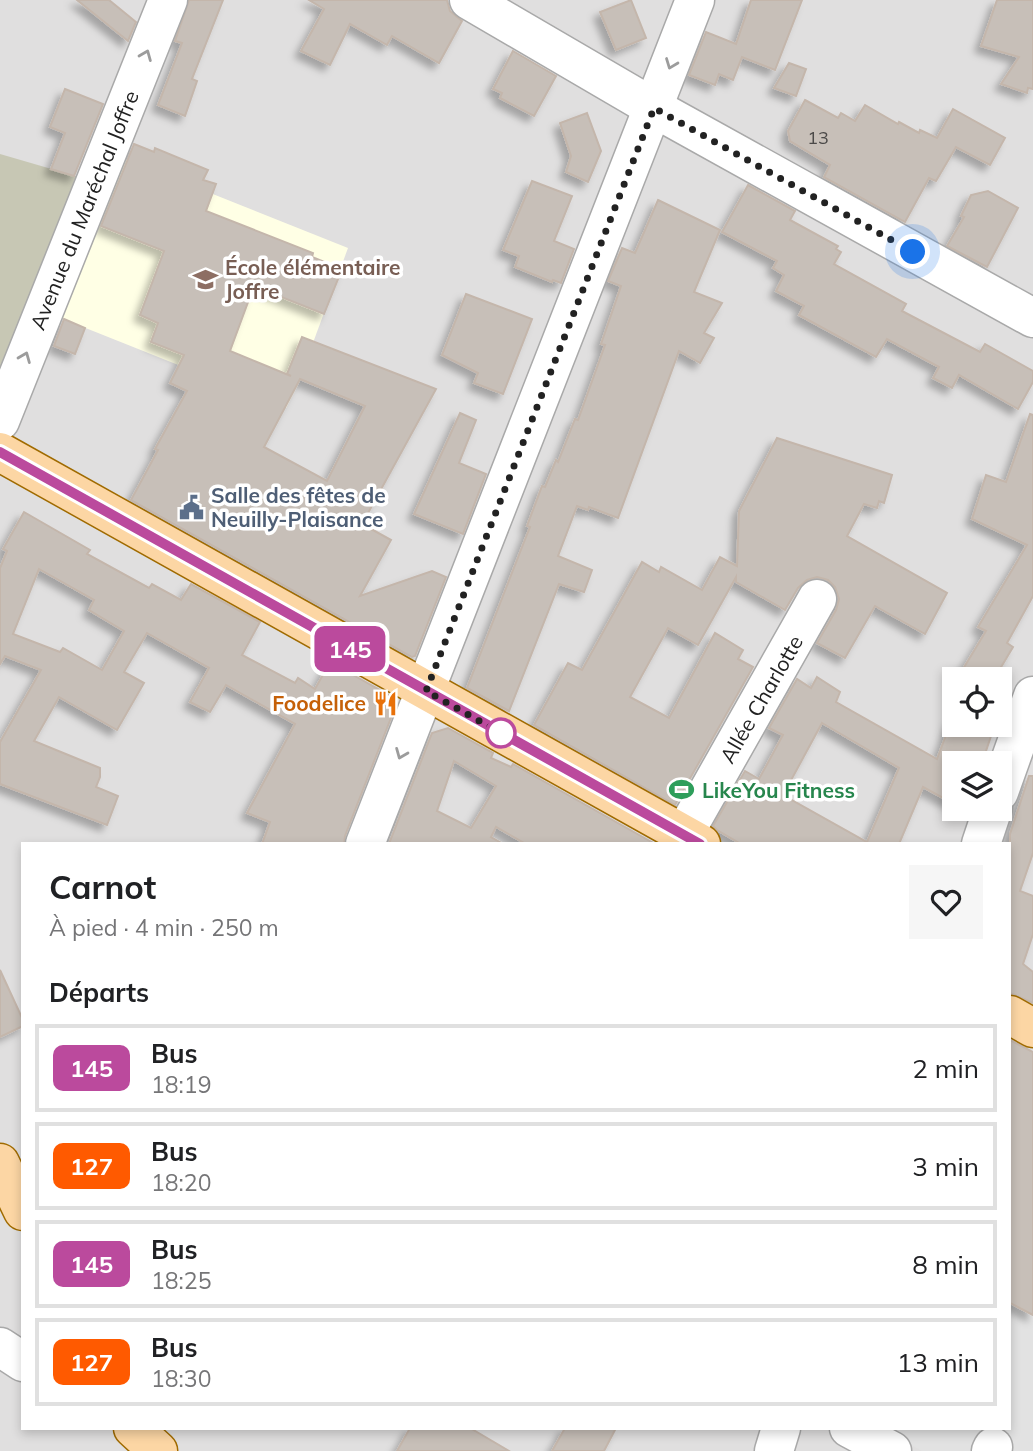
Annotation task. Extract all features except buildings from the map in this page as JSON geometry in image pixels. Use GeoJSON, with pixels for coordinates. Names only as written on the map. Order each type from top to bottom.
{"type":"FeatureCollection","features":[{"type":"Feature","properties":{"kind":"main road"},"geometry":{"type":"LineString","coordinates":[[0,452],[692,839]]}},
{"type":"Feature","properties":{"kind":"main road"},"geometry":{"type":"LineString","coordinates":[[1011,1016],[1033,1028]]}},
{"type":"Feature","properties":{"kind":"main road"},"geometry":{"type":"LineString","coordinates":[[0,1163],[21,1207]]}},
{"type":"Feature","properties":{"kind":"street","name":"Avenue du Maréchal Joffre"},"geometry":{"type":"LineString","coordinates":[[0,421],[167,0]]}},
{"type":"Feature","properties":{"kind":"street"},"geometry":{"type":"LineString","coordinates":[[469,0],[654,108],[1033,318]]}},
{"type":"Feature","properties":{"kind":"street"},"geometry":{"type":"LineString","coordinates":[[366,842],[695,0]]}},
{"type":"Feature","properties":{"kind":"street","name":"Allée Charlotte"},"geometry":{"type":"LineString","coordinates":[[692,839],[817,600]]}},
{"type":"Feature","properties":{"kind":"street"},"geometry":{"type":"LineString","coordinates":[[1012,755],[1033,696]]}},
{"type":"Feature","properties":{"kind":"street"},"geometry":{"type":"LineString","coordinates":[[982,842],[989,821]]}},
{"type":"Feature","properties":{"kind":"street"},"geometry":{"type":"LineString","coordinates":[[0,1347],[21,1361]]}},
{"type":"Feature","properties":{"kind":"street"},"geometry":{"type":"LineString","coordinates":[[774,1451],[780,1430]]}},
{"type":"Feature","properties":{"kind":"street"},"geometry":{"type":"LineString","coordinates":[[853,1430],[892,1451]]}},
{"type":"Feature","properties":{"kind":"shaded area"},"geometry":{"type":"Polygon","coordinates":[[[0,0],[1033,0],[1033,1451],[0,1451],[0,0]]]}},
{"type":"Feature","properties":{"kind":"shaded area"},"geometry":{"type":"Polygon","coordinates":[[[0,154],[79,177],[0,380],[0,154]]]}},
{"type":"Feature","properties":{"kind":"shaded area","name":"École élémentaire Joffre"},"geometry":{"type":"Polygon","coordinates":[[[120,157],[348,248],[297,386],[286,408],[58,317],[120,157]]]}},
{"type":"Feature","properties":{"kind":"shaded area"},"geometry":{"type":"Polygon","coordinates":[[[1011,1304],[1033,1315],[1033,1451],[922,1451],[884,1430],[1011,1430],[1011,1304]]]}},
{"type":"Feature","properties":{"kind":"bus line","name":"145"},"geometry":{"type":"LineString","coordinates":[[0,452],[696,842]]}},
{"type":"Feature","properties":{"kind":"place","name":"École élémentaire Joffre"},"geometry":{"type":"Point","coordinates":[205,279]}},
{"type":"Feature","properties":{"kind":"place","name":"Salle des fêtes de Neuilly-Plaisance"},"geometry":{"type":"Point","coordinates":[191,507]}},
{"type":"Feature","properties":{"kind":"place","name":"Foodelice"},"geometry":{"type":"Point","coordinates":[386,703]}},
{"type":"Feature","properties":{"kind":"place","name":"LikeYou Fitness"},"geometry":{"type":"Point","coordinates":[682,790]}},
{"type":"Feature","properties":{"kind":"route"},"geometry":{"type":"LineString","coordinates":[[501,733],[426,691],[654,108],[913,252]]}}]}
